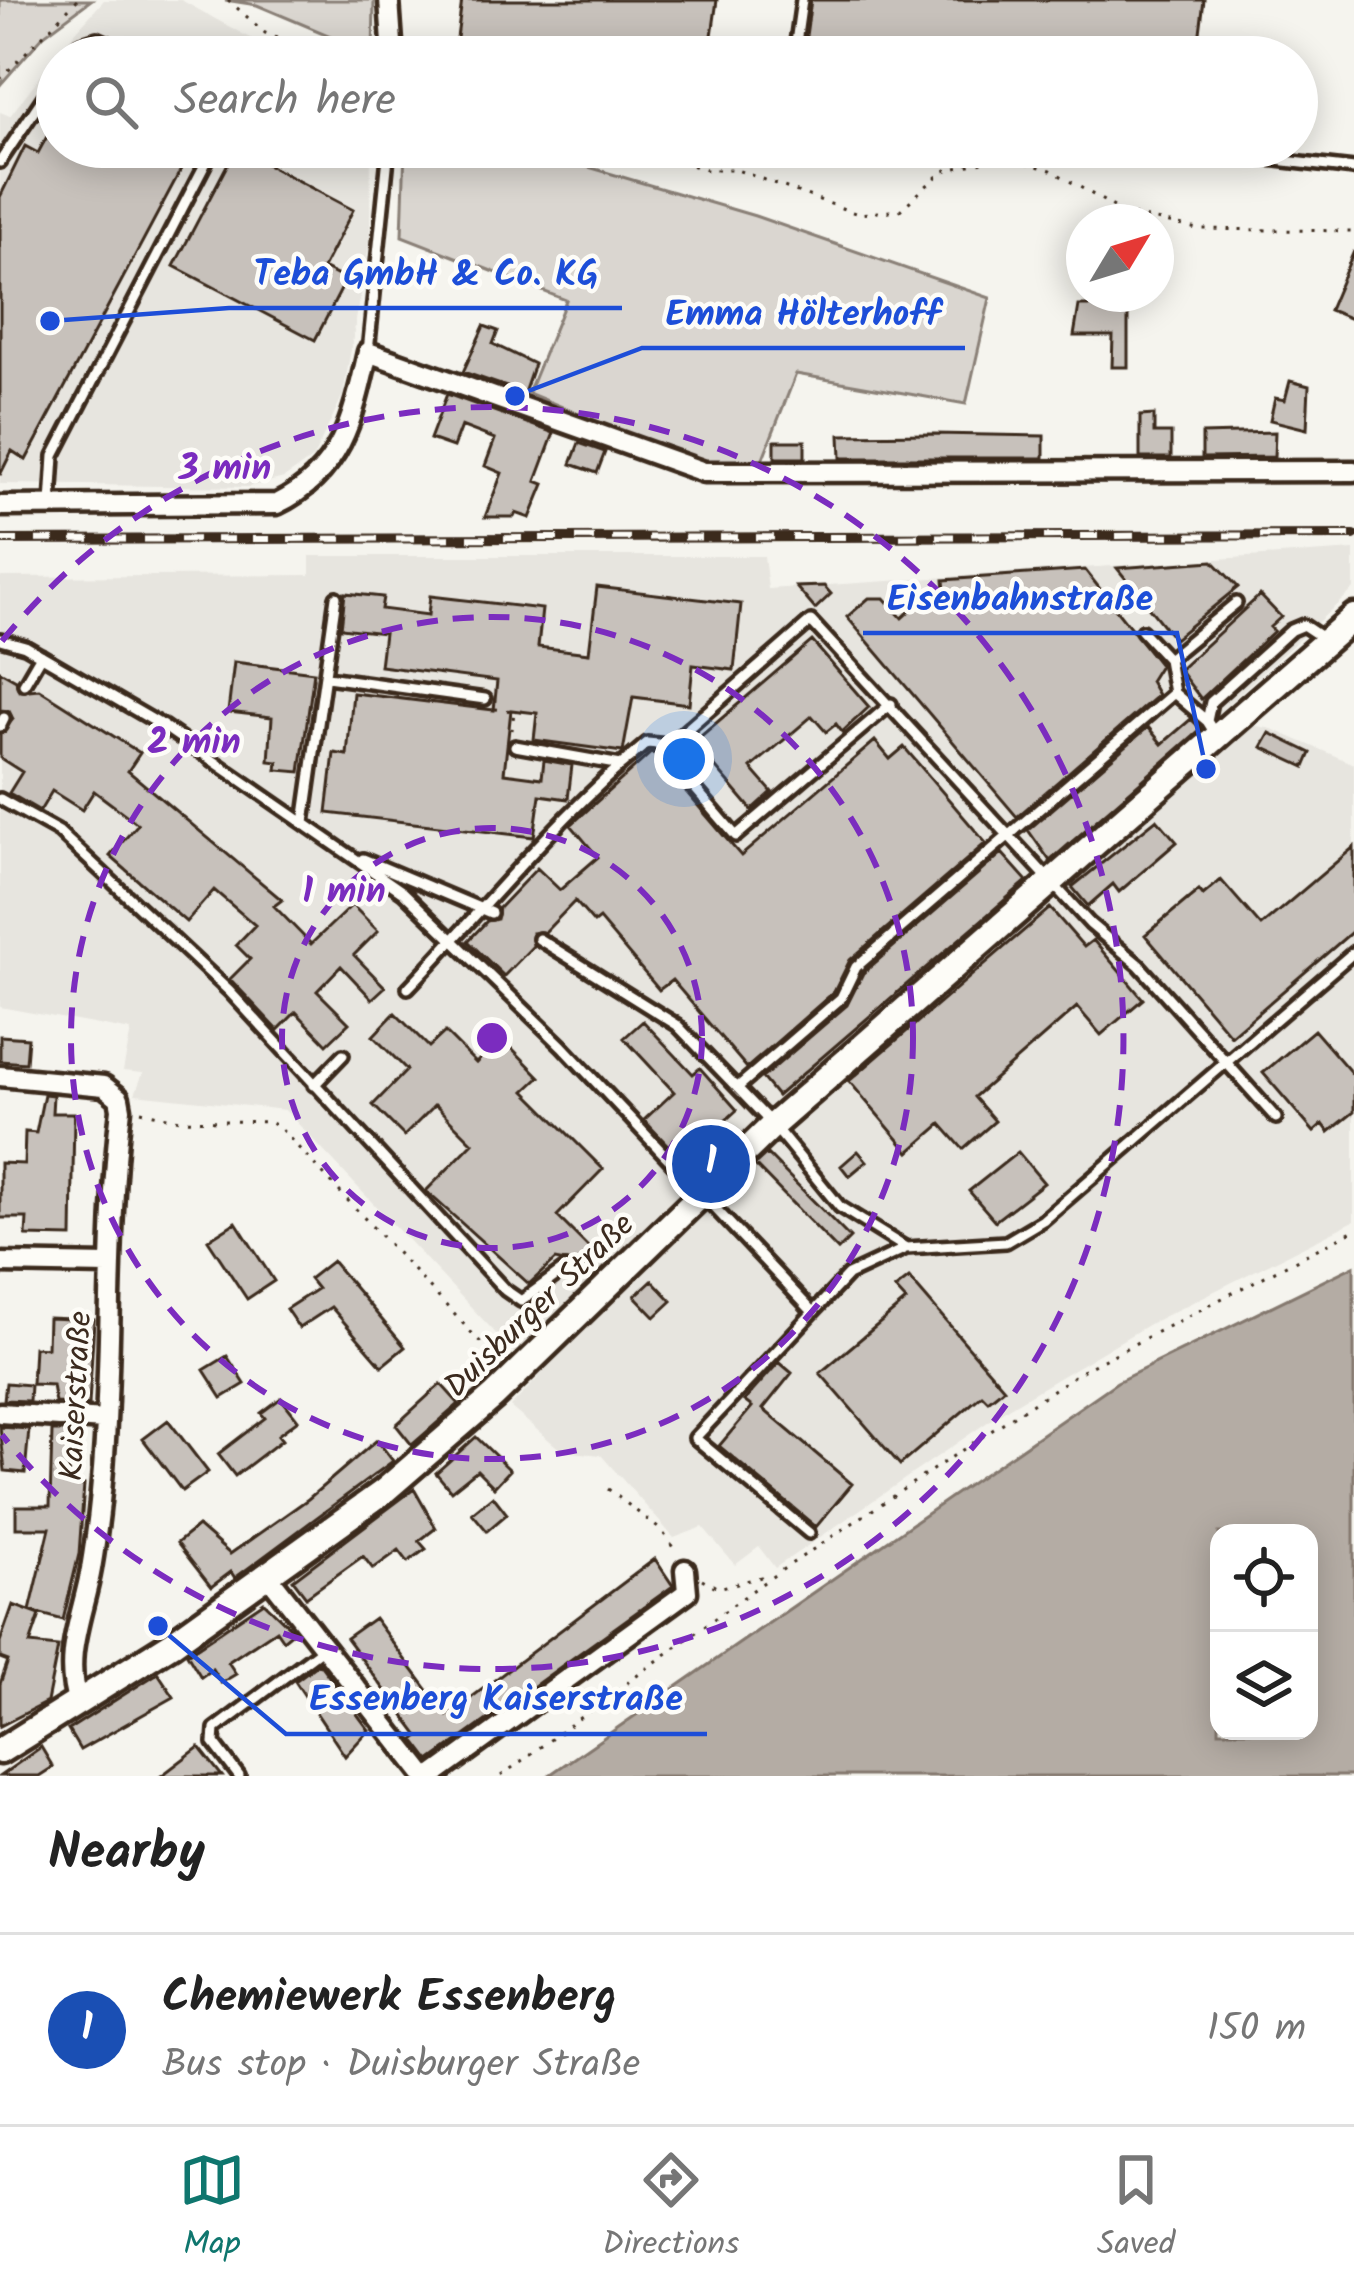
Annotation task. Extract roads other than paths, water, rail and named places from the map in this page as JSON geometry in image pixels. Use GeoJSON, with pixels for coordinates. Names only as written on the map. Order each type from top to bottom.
{"type":"FeatureCollection","features":[{"type":"Feature","properties":{"kind":"main road","name":"Duisburger Straße"},"geometry":{"type":"LineString","coordinates":[[2,1749],[269,1577],[383,1492],[514,1376],[773,1125],[1054,883],[1213,730],[1354,617]]}},
{"type":"Feature","properties":{"kind":"street"},"geometry":{"type":"LineString","coordinates":[[389,0],[392,36]]}},
{"type":"Feature","properties":{"kind":"street"},"geometry":{"type":"LineString","coordinates":[[0,506],[277,504],[316,482],[331,464],[352,421],[368,352],[704,472],[1354,470]]}},
{"type":"Feature","properties":{"kind":"street","name":"Kaiserstraße"},"geometry":{"type":"LineString","coordinates":[[0,1076],[112,1090],[121,1109],[108,1265],[98,1526],[70,1663],[78,1703]]}},
{"type":"Feature","properties":{"kind":"street"},"geometry":{"type":"LineString","coordinates":[[0,1263],[108,1265]]}},
{"type":"Feature","properties":{"kind":"street"},"geometry":{"type":"LineString","coordinates":[[0,1413],[104,1420]]}},
{"type":"Feature","properties":{"kind":"street"},"geometry":{"type":"LineString","coordinates":[[269,1577],[429,1776],[687,1592],[685,1570]]}},
{"type":"Feature","properties":{"kind":"lane"},"geometry":{"type":"LineString","coordinates":[[797,36],[802,0]]}},
{"type":"Feature","properties":{"kind":"lane"},"geometry":{"type":"LineString","coordinates":[[0,162],[36,108]]}},
{"type":"Feature","properties":{"kind":"lane"},"geometry":{"type":"LineString","coordinates":[[1318,165],[1354,169]]}},
{"type":"Feature","properties":{"kind":"lane"},"geometry":{"type":"LineString","coordinates":[[51,507],[54,456],[203,168]]}},
{"type":"Feature","properties":{"kind":"lane"},"geometry":{"type":"LineString","coordinates":[[368,352],[386,168]]}},
{"type":"Feature","properties":{"kind":"lane"},"geometry":{"type":"LineString","coordinates":[[304,823],[336,597]]}},
{"type":"Feature","properties":{"kind":"lane"},"geometry":{"type":"LineString","coordinates":[[1168,659],[1235,603]]}},
{"type":"Feature","properties":{"kind":"lane"},"geometry":{"type":"LineString","coordinates":[[408,988],[486,911],[560,818],[647,743],[669,745],[811,621],[1090,924],[1139,965],[1276,1118]]}},
{"type":"Feature","properties":{"kind":"lane"},"geometry":{"type":"LineString","coordinates":[[1142,631],[1168,659],[1174,693],[1213,730]]}},
{"type":"Feature","properties":{"kind":"lane"},"geometry":{"type":"LineString","coordinates":[[0,639],[40,655],[163,726],[404,892],[702,1192],[812,1311]]}},
{"type":"Feature","properties":{"kind":"lane"},"geometry":{"type":"LineString","coordinates":[[24,684],[40,655]]}},
{"type":"Feature","properties":{"kind":"lane"},"geometry":{"type":"LineString","coordinates":[[327,677],[485,699]]}},
{"type":"Feature","properties":{"kind":"lane"},"geometry":{"type":"LineString","coordinates":[[738,1087],[841,998],[856,968],[1174,693]]}},
{"type":"Feature","properties":{"kind":"lane"},"geometry":{"type":"LineString","coordinates":[[657,744],[736,836],[891,704]]}},
{"type":"Feature","properties":{"kind":"lane"},"geometry":{"type":"LineString","coordinates":[[515,746],[621,765]]}},
{"type":"Feature","properties":{"kind":"lane"},"geometry":{"type":"LineString","coordinates":[[0,799],[59,832],[230,991],[505,1290],[520,1301],[565,1269]]}},
{"type":"Feature","properties":{"kind":"lane"},"geometry":{"type":"LineString","coordinates":[[344,851],[486,911]]}},
{"type":"Feature","properties":{"kind":"lane"},"geometry":{"type":"LineString","coordinates":[[539,939],[676,1025],[773,1125],[840,1207],[906,1248]]}},
{"type":"Feature","properties":{"kind":"lane"},"geometry":{"type":"LineString","coordinates":[[809,1533],[695,1438],[812,1311],[848,1275],[906,1248],[1006,1242],[1043,1220],[1354,952]]}},
{"type":"Feature","properties":{"kind":"lane"},"geometry":{"type":"LineString","coordinates":[[314,1084],[343,1055]]}},
{"type":"Feature","properties":{"kind":"lane"},"geometry":{"type":"LineString","coordinates":[[239,1776],[214,1743],[215,1729],[326,1646]]}},
{"type":"Feature","properties":{"kind":"railway"},"geometry":{"type":"LineString","coordinates":[[0,540],[1354,535]]}},
{"type":"Feature","properties":{"kind":"place","name":"Teba GmbH & Co. KG"},"geometry":{"type":"Point","coordinates":[50,321]}},
{"type":"Feature","properties":{"kind":"place","name":"Emma Hölterhoff"},"geometry":{"type":"Point","coordinates":[515,396]}},
{"type":"Feature","properties":{"kind":"place","name":"Eisenbahnstraße"},"geometry":{"type":"Point","coordinates":[1206,769]}},
{"type":"Feature","properties":{"kind":"place","name":"Chemiewerk Essenberg"},"geometry":{"type":"Point","coordinates":[711,1164]}},
{"type":"Feature","properties":{"kind":"place","name":"Essenberg Kaiserstraße"},"geometry":{"type":"Point","coordinates":[158,1626]}}]}
